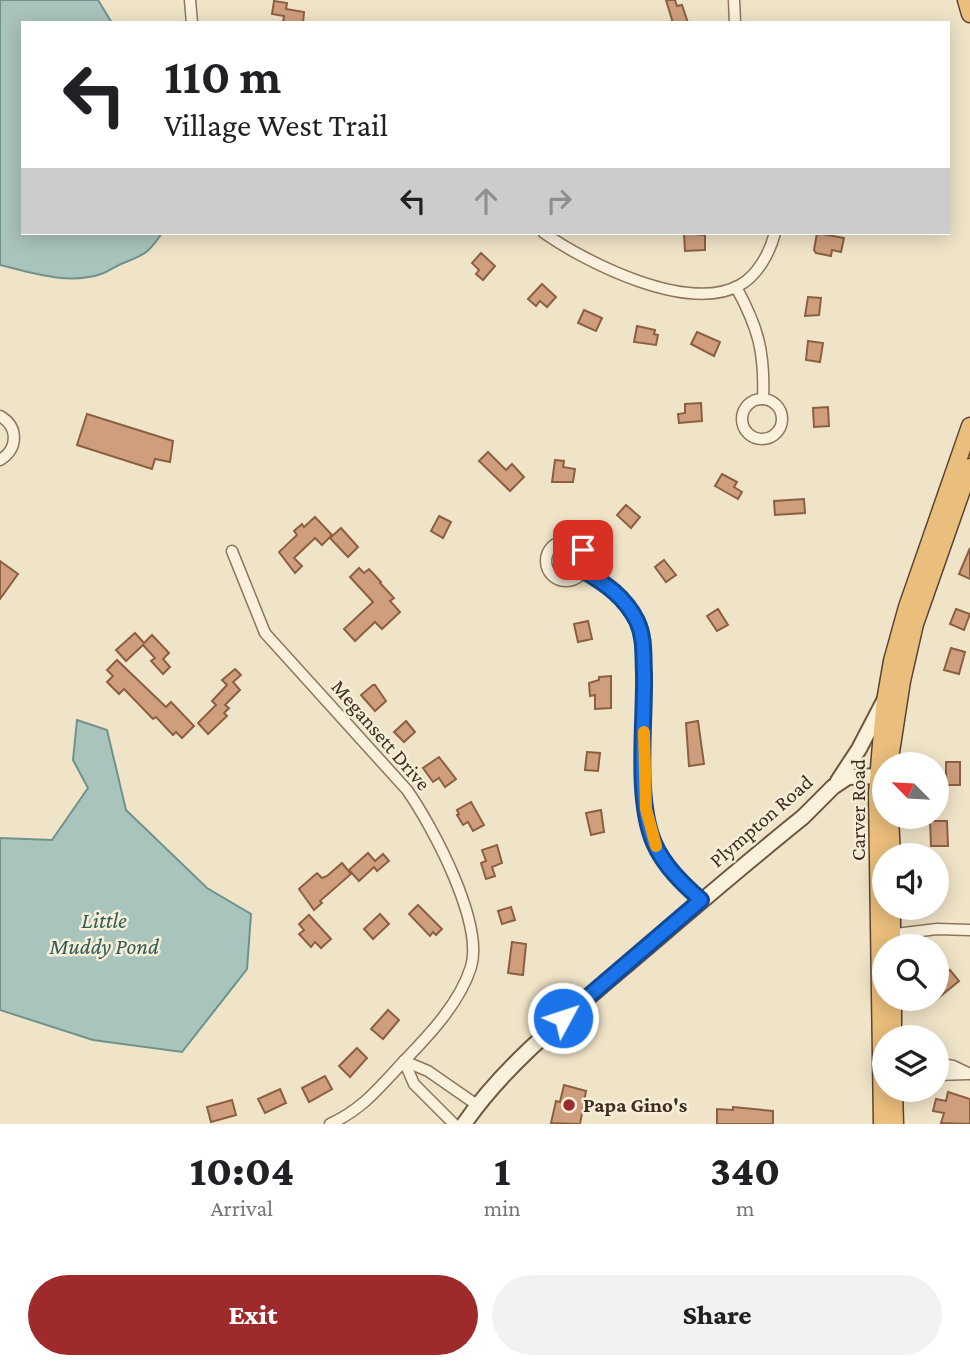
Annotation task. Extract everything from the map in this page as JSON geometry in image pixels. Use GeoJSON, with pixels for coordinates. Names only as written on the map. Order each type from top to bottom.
{"type":"FeatureCollection","features":[{"type":"Feature","properties":{"kind":"highway"},"geometry":{"type":"LineString","coordinates":[[966,0],[970,14]]}},
{"type":"Feature","properties":{"kind":"highway","name":"Carver Road"},"geometry":{"type":"LineString","coordinates":[[884,752],[885,699],[892,662],[907,607],[970,426]]}},
{"type":"Feature","properties":{"kind":"highway","name":"Carver Road"},"geometry":{"type":"LineString","coordinates":[[887,752],[915,624],[970,467]]}},
{"type":"Feature","properties":{"kind":"highway","name":"Carver Road"},"geometry":{"type":"LineString","coordinates":[[885,830],[888,934]]}},
{"type":"Feature","properties":{"kind":"highway","name":"Carver Road"},"geometry":{"type":"LineString","coordinates":[[882,1124],[886,1011]]}},
{"type":"Feature","properties":{"kind":"highway"},"geometry":{"type":"LineString","coordinates":[[894,1102],[895,1124]]}},
{"type":"Feature","properties":{"kind":"main road"},"geometry":{"type":"LineString","coordinates":[[833,787],[845,773],[885,699]]}},
{"type":"Feature","properties":{"kind":"main road","name":"Plympton Road"},"geometry":{"type":"LineString","coordinates":[[464,1124],[477,1105],[545,1034],[701,900],[803,817],[833,787],[848,776],[872,774]]}},
{"type":"Feature","properties":{"kind":"street"},"geometry":{"type":"LineString","coordinates":[[190,0],[192,21]]}},
{"type":"Feature","properties":{"kind":"street"},"geometry":{"type":"LineString","coordinates":[[734,0],[735,21]]}},
{"type":"Feature","properties":{"kind":"street"},"geometry":{"type":"LineString","coordinates":[[547,235],[605,268],[648,284],[696,293],[712,293],[736,287],[752,276],[761,264],[774,235]]}},
{"type":"Feature","properties":{"kind":"street"},"geometry":{"type":"LineString","coordinates":[[736,287],[754,320],[762,352],[763,399]]}},
{"type":"Feature","properties":{"kind":"street"},"geometry":{"type":"LineString","coordinates":[[763,399],[775,404],[782,416],[775,434],[763,439],[746,431],[743,419],[751,402],[763,399]]}},
{"type":"Feature","properties":{"kind":"street"},"geometry":{"type":"LineString","coordinates":[[0,416],[10,424],[15,438],[10,452],[0,460]]}},
{"type":"Feature","properties":{"kind":"street"},"geometry":{"type":"LineString","coordinates":[[564,541],[576,543],[585,554],[584,571],[578,578],[569,581],[556,579],[546,565],[550,548],[564,541]]}},
{"type":"Feature","properties":{"kind":"street","name":"Megansett Drive"},"geometry":{"type":"LineString","coordinates":[[232,551],[265,633],[407,790],[433,836],[468,912],[473,950],[466,981],[433,1030],[366,1103],[330,1124]]}},
{"type":"Feature","properties":{"kind":"street"},"geometry":{"type":"LineString","coordinates":[[584,571],[617,594],[631,610],[641,630],[644,787],[650,831],[657,850],[668,866],[701,900]]}},
{"type":"Feature","properties":{"kind":"street"},"geometry":{"type":"LineString","coordinates":[[912,934],[937,929],[970,930]]}},
{"type":"Feature","properties":{"kind":"street"},"geometry":{"type":"LineString","coordinates":[[404,1061],[428,1071],[477,1105]]}},
{"type":"Feature","properties":{"kind":"street"},"geometry":{"type":"LineString","coordinates":[[404,1061],[414,1084],[454,1124]]}},
{"type":"Feature","properties":{"kind":"street"},"geometry":{"type":"LineString","coordinates":[[949,1065],[970,1074]]}},
{"type":"Feature","properties":{"kind":"street"},"geometry":{"type":"LineString","coordinates":[[949,1075],[970,1074]]}},
{"type":"Feature","properties":{"kind":"water"},"geometry":{"type":"Polygon","coordinates":[[[0,0],[98,0],[111,21],[21,21],[21,235],[161,235],[145,253],[104,273],[89,277],[63,278],[0,265],[0,0]]]}},
{"type":"Feature","properties":{"kind":"water","name":"Little Muddy Pond"},"geometry":{"type":"Polygon","coordinates":[[[77,720],[107,730],[126,810],[207,888],[251,914],[247,969],[182,1052],[93,1040],[0,1010],[0,838],[52,840],[88,788],[73,760],[77,720]]]}},
{"type":"Feature","properties":{"kind":"building"},"geometry":{"type":"Polygon","coordinates":[[[666,0],[675,0],[677,6],[682,5],[687,21],[672,21],[666,0]]]}},
{"type":"Feature","properties":{"kind":"building"},"geometry":{"type":"Polygon","coordinates":[[[274,1],[287,3],[286,9],[304,12],[303,21],[283,21],[284,16],[272,14],[274,1]]]}},
{"type":"Feature","properties":{"kind":"building"},"geometry":{"type":"Polygon","coordinates":[[[684,235],[705,235],[705,250],[685,251],[684,235]]]}},
{"type":"Feature","properties":{"kind":"building"},"geometry":{"type":"Polygon","coordinates":[[[817,235],[844,238],[841,252],[832,250],[831,256],[816,253],[814,250],[817,235]]]}},
{"type":"Feature","properties":{"kind":"building"},"geometry":{"type":"Polygon","coordinates":[[[481,253],[495,266],[483,280],[476,274],[479,270],[472,263],[481,253]]]}},
{"type":"Feature","properties":{"kind":"building"},"geometry":{"type":"Polygon","coordinates":[[[542,284],[556,297],[547,307],[540,301],[536,306],[528,299],[542,284]]]}},
{"type":"Feature","properties":{"kind":"building"},"geometry":{"type":"Polygon","coordinates":[[[808,297],[821,298],[819,315],[805,316],[808,297]]]}},
{"type":"Feature","properties":{"kind":"building"},"geometry":{"type":"Polygon","coordinates":[[[584,310],[602,318],[596,331],[578,323],[584,310]]]}},
{"type":"Feature","properties":{"kind":"building"},"geometry":{"type":"Polygon","coordinates":[[[637,326],[655,330],[654,334],[658,335],[656,345],[634,342],[637,326]]]}},
{"type":"Feature","properties":{"kind":"building"},"geometry":{"type":"Polygon","coordinates":[[[697,332],[720,342],[714,356],[691,344],[697,332]]]}},
{"type":"Feature","properties":{"kind":"building"},"geometry":{"type":"Polygon","coordinates":[[[808,341],[823,343],[820,362],[806,360],[808,341]]]}},
{"type":"Feature","properties":{"kind":"building"},"geometry":{"type":"Polygon","coordinates":[[[701,403],[702,421],[679,423],[678,414],[685,413],[685,404],[701,403]]]}},
{"type":"Feature","properties":{"kind":"building"},"geometry":{"type":"Polygon","coordinates":[[[828,407],[829,426],[814,427],[813,408],[828,407]]]}},
{"type":"Feature","properties":{"kind":"building"},"geometry":{"type":"Polygon","coordinates":[[[87,414],[173,441],[170,462],[155,459],[152,469],[77,445],[87,414]]]}},
{"type":"Feature","properties":{"kind":"building"},"geometry":{"type":"Polygon","coordinates":[[[488,452],[506,470],[512,464],[524,477],[510,491],[479,461],[488,452]]]}},
{"type":"Feature","properties":{"kind":"building"},"geometry":{"type":"Polygon","coordinates":[[[555,460],[564,461],[563,467],[575,469],[573,482],[552,482],[555,460]]]}},
{"type":"Feature","properties":{"kind":"building"},"geometry":{"type":"Polygon","coordinates":[[[722,474],[737,482],[734,487],[742,492],[738,499],[715,486],[722,474]]]}},
{"type":"Feature","properties":{"kind":"building"},"geometry":{"type":"Polygon","coordinates":[[[804,499],[805,513],[775,515],[774,501],[804,499]]]}},
{"type":"Feature","properties":{"kind":"building"},"geometry":{"type":"Polygon","coordinates":[[[626,505],[640,517],[631,528],[617,515],[626,505]]]}},
{"type":"Feature","properties":{"kind":"building"},"geometry":{"type":"Polygon","coordinates":[[[439,516],[451,522],[443,538],[431,531],[439,516]]]}},
{"type":"Feature","properties":{"kind":"building"},"geometry":{"type":"Polygon","coordinates":[[[315,517],[332,535],[322,545],[315,538],[294,558],[302,566],[295,573],[279,552],[297,535],[294,531],[302,524],[304,527],[315,517]]]}},
{"type":"Feature","properties":{"kind":"building"},"geometry":{"type":"Polygon","coordinates":[[[341,528],[358,547],[348,557],[330,538],[341,528]]]}},
{"type":"Feature","properties":{"kind":"building"},"geometry":{"type":"Polygon","coordinates":[[[970,548],[970,579],[959,574],[970,548]]]}},
{"type":"Feature","properties":{"kind":"building"},"geometry":{"type":"Polygon","coordinates":[[[664,560],[676,575],[666,582],[655,567],[664,560]]]}},
{"type":"Feature","properties":{"kind":"building"},"geometry":{"type":"Polygon","coordinates":[[[0,561],[18,574],[0,599],[0,561]]]}},
{"type":"Feature","properties":{"kind":"building"},"geometry":{"type":"Polygon","coordinates":[[[359,568],[364,573],[369,569],[394,598],[390,601],[400,612],[382,629],[375,622],[355,641],[344,629],[373,602],[350,577],[359,568]]]}},
{"type":"Feature","properties":{"kind":"building"},"geometry":{"type":"Polygon","coordinates":[[[718,609],[728,625],[717,631],[707,616],[718,609]]]}},
{"type":"Feature","properties":{"kind":"building"},"geometry":{"type":"Polygon","coordinates":[[[956,609],[970,614],[964,630],[950,624],[956,609]]]}},
{"type":"Feature","properties":{"kind":"building"},"geometry":{"type":"Polygon","coordinates":[[[588,621],[592,639],[578,642],[574,624],[588,621]]]}},
{"type":"Feature","properties":{"kind":"building"},"geometry":{"type":"Polygon","coordinates":[[[135,633],[144,643],[152,635],[169,653],[163,659],[170,667],[163,674],[151,661],[155,658],[143,645],[126,661],[116,650],[135,633]]]}},
{"type":"Feature","properties":{"kind":"building"},"geometry":{"type":"Polygon","coordinates":[[[951,648],[965,652],[959,674],[944,670],[951,648]]]}},
{"type":"Feature","properties":{"kind":"building"},"geometry":{"type":"Polygon","coordinates":[[[117,660],[166,707],[171,702],[194,726],[182,738],[176,732],[173,735],[156,717],[153,719],[124,689],[119,694],[107,682],[113,676],[107,670],[117,660]]]}},
{"type":"Feature","properties":{"kind":"building"},"geometry":{"type":"Polygon","coordinates":[[[235,669],[241,675],[233,682],[240,690],[225,705],[229,708],[224,713],[227,716],[208,734],[198,723],[216,705],[212,701],[227,685],[222,680],[235,669]]]}},
{"type":"Feature","properties":{"kind":"building"},"geometry":{"type":"Polygon","coordinates":[[[611,676],[611,708],[595,709],[595,695],[590,696],[589,683],[599,680],[599,677],[611,676]]]}},
{"type":"Feature","properties":{"kind":"building"},"geometry":{"type":"Polygon","coordinates":[[[373,685],[386,701],[375,711],[361,695],[373,685]]]}},
{"type":"Feature","properties":{"kind":"building"},"geometry":{"type":"Polygon","coordinates":[[[406,721],[415,732],[404,742],[394,732],[406,721]]]}},
{"type":"Feature","properties":{"kind":"building"},"geometry":{"type":"Polygon","coordinates":[[[698,721],[704,764],[689,766],[686,723],[698,721]]]}},
{"type":"Feature","properties":{"kind":"building"},"geometry":{"type":"Polygon","coordinates":[[[587,752],[600,753],[598,771],[585,770],[587,752]]]}},
{"type":"Feature","properties":{"kind":"building"},"geometry":{"type":"Polygon","coordinates":[[[439,757],[456,779],[445,787],[439,778],[433,782],[423,768],[439,757]]]}},
{"type":"Feature","properties":{"kind":"building"},"geometry":{"type":"Polygon","coordinates":[[[949,762],[960,762],[960,785],[949,785],[949,762]]]}},
{"type":"Feature","properties":{"kind":"building"},"geometry":{"type":"Polygon","coordinates":[[[471,802],[484,825],[473,831],[468,822],[463,825],[457,815],[457,810],[471,802]]]}},
{"type":"Feature","properties":{"kind":"building"},"geometry":{"type":"Polygon","coordinates":[[[601,810],[604,832],[591,835],[586,813],[601,810]]]}},
{"type":"Feature","properties":{"kind":"building"},"geometry":{"type":"Polygon","coordinates":[[[930,830],[947,830],[948,843],[931,843],[930,830]]]}},
{"type":"Feature","properties":{"kind":"building"},"geometry":{"type":"Polygon","coordinates":[[[497,845],[502,863],[492,867],[495,876],[486,879],[481,863],[486,861],[482,850],[497,845]]]}},
{"type":"Feature","properties":{"kind":"building"},"geometry":{"type":"Polygon","coordinates":[[[368,853],[375,861],[383,854],[389,861],[377,871],[374,867],[359,881],[349,870],[368,853]]]}},
{"type":"Feature","properties":{"kind":"building"},"geometry":{"type":"Polygon","coordinates":[[[342,863],[351,874],[320,901],[322,903],[314,910],[299,889],[317,873],[322,878],[327,876],[342,863]]]}},
{"type":"Feature","properties":{"kind":"building"},"geometry":{"type":"Polygon","coordinates":[[[418,905],[442,929],[436,935],[433,932],[430,936],[409,914],[418,905]]]}},
{"type":"Feature","properties":{"kind":"building"},"geometry":{"type":"Polygon","coordinates":[[[511,907],[515,920],[502,924],[498,911],[511,907]]]}},
{"type":"Feature","properties":{"kind":"building"},"geometry":{"type":"Polygon","coordinates":[[[380,914],[389,924],[373,939],[364,929],[380,914]]]}},
{"type":"Feature","properties":{"kind":"building"},"geometry":{"type":"Polygon","coordinates":[[[309,915],[331,939],[321,948],[315,942],[311,947],[299,934],[304,930],[299,924],[309,915]]]}},
{"type":"Feature","properties":{"kind":"building"},"geometry":{"type":"Polygon","coordinates":[[[512,942],[526,944],[523,975],[508,973],[512,942]]]}},
{"type":"Feature","properties":{"kind":"building"},"geometry":{"type":"Polygon","coordinates":[[[949,971],[959,981],[949,989],[949,971]]]}},
{"type":"Feature","properties":{"kind":"building"},"geometry":{"type":"Polygon","coordinates":[[[388,1010],[399,1020],[383,1039],[371,1029],[388,1010]]]}},
{"type":"Feature","properties":{"kind":"building"},"geometry":{"type":"Polygon","coordinates":[[[357,1048],[367,1058],[350,1077],[339,1066],[357,1048]]]}},
{"type":"Feature","properties":{"kind":"building"},"geometry":{"type":"Polygon","coordinates":[[[325,1076],[332,1089],[309,1102],[302,1088],[325,1076]]]}},
{"type":"Feature","properties":{"kind":"building","name":"Papa Gino's"},"geometry":{"type":"Polygon","coordinates":[[[564,1085],[586,1091],[580,1124],[551,1123],[556,1101],[560,1102],[564,1085]]]}},
{"type":"Feature","properties":{"kind":"building"},"geometry":{"type":"Polygon","coordinates":[[[280,1089],[286,1103],[265,1113],[258,1099],[280,1089]]]}},
{"type":"Feature","properties":{"kind":"building"},"geometry":{"type":"Polygon","coordinates":[[[949,1092],[970,1099],[970,1124],[941,1123],[944,1113],[933,1111],[935,1102],[949,1102],[949,1092]]]}},
{"type":"Feature","properties":{"kind":"building"},"geometry":{"type":"Polygon","coordinates":[[[232,1100],[236,1115],[211,1122],[207,1107],[232,1100]]]}},
{"type":"Feature","properties":{"kind":"building"},"geometry":{"type":"Polygon","coordinates":[[[733,1107],[773,1111],[773,1124],[717,1124],[717,1109],[733,1110],[733,1107]]]}},
{"type":"Feature","properties":{"kind":"slow traffic"},"geometry":{"type":"LineString","coordinates":[[644,732],[646,809],[656,846]]}},
{"type":"Feature","properties":{"kind":"place","name":"Papa Gino's"},"geometry":{"type":"Point","coordinates":[569,1105]}},
{"type":"Feature","properties":{"kind":"route"},"geometry":{"type":"LineString","coordinates":[[563,1018],[701,900],[668,866],[657,850],[650,831],[644,787],[641,630],[624,601],[610,587],[584,571],[586,562],[583,550]]}}]}
